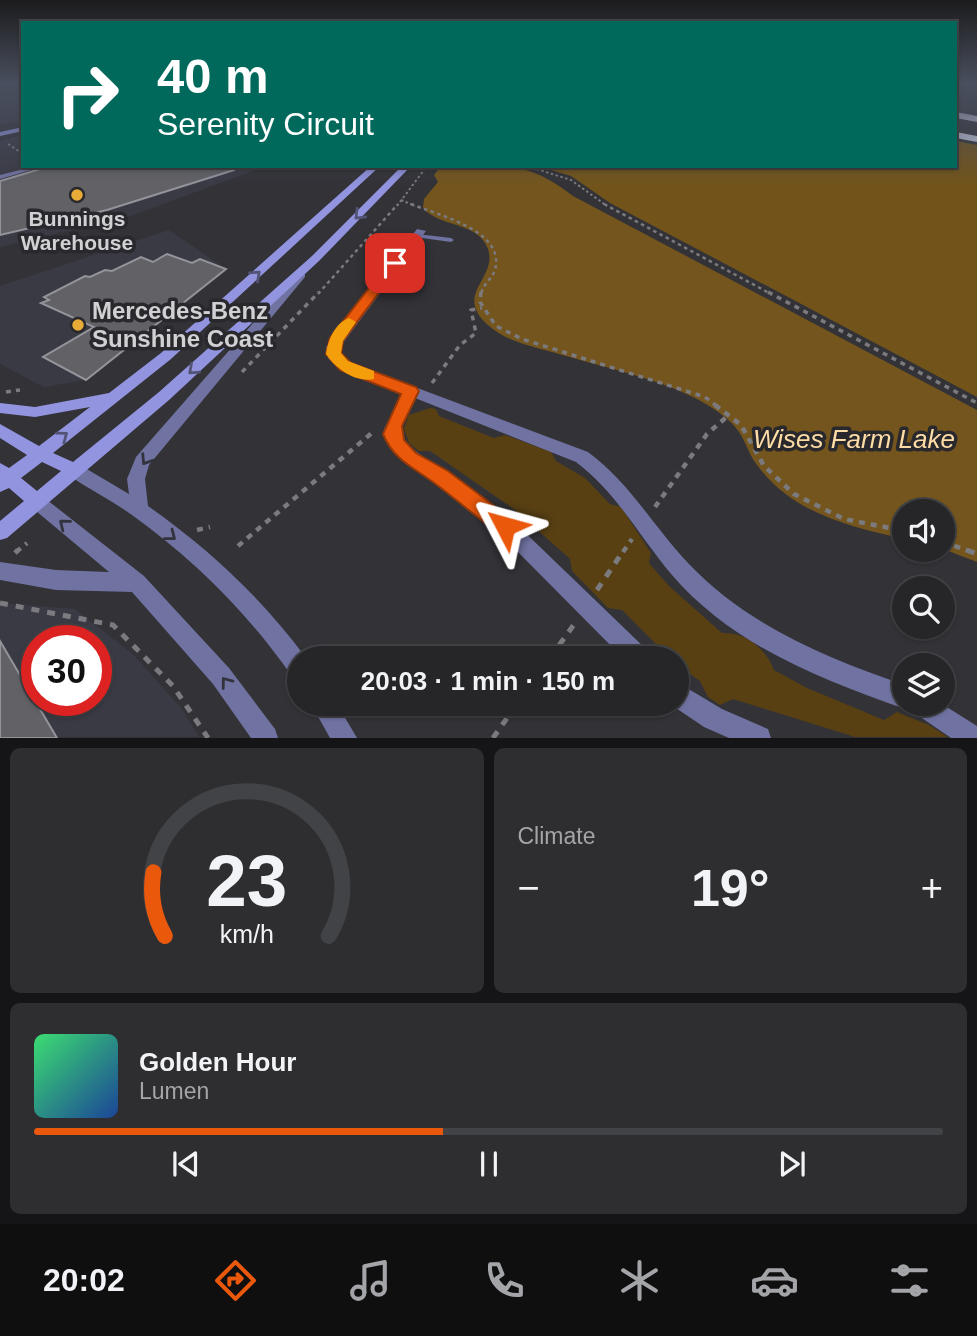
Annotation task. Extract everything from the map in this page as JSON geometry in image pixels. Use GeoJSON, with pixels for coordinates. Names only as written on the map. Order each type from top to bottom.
{"type":"FeatureCollection","features":[{"type":"Feature","properties":{"kind":"highway"},"geometry":{"type":"LineString","coordinates":[[959,117],[977,120]]}},
{"type":"Feature","properties":{"kind":"highway"},"geometry":{"type":"LineString","coordinates":[[957,126],[977,130]]}},
{"type":"Feature","properties":{"kind":"highway"},"geometry":{"type":"LineString","coordinates":[[957,135],[977,139]]}},
{"type":"Feature","properties":{"kind":"main road"},"geometry":{"type":"LineString","coordinates":[[0,132],[21,127]]}},
{"type":"Feature","properties":{"kind":"main road"},"geometry":{"type":"LineString","coordinates":[[36,501],[3,478],[40,454],[166,356],[374,168]]}},
{"type":"Feature","properties":{"kind":"main road"},"geometry":{"type":"LineString","coordinates":[[4,540],[36,501],[164,396],[316,258],[405,168]]}},
{"type":"Feature","properties":{"kind":"main road"},"geometry":{"type":"LineString","coordinates":[[0,408],[35,412],[114,397]]}},
{"type":"Feature","properties":{"kind":"main road"},"geometry":{"type":"LineString","coordinates":[[0,430],[74,470]]}},
{"type":"Feature","properties":{"kind":"street"},"geometry":{"type":"LineString","coordinates":[[419,234],[333,347],[335,358],[342,365],[577,454],[609,478],[694,582],[759,633],[827,670],[892,692]]}},
{"type":"Feature","properties":{"kind":"street"},"geometry":{"type":"LineString","coordinates":[[138,510],[136,480],[142,461],[316,258]]}},
{"type":"Feature","properties":{"kind":"street"},"geometry":{"type":"LineString","coordinates":[[417,394],[392,429],[400,449],[505,526],[627,646]]}},
{"type":"Feature","properties":{"kind":"street"},"geometry":{"type":"LineString","coordinates":[[74,470],[138,510],[242,596],[287,652]]}},
{"type":"Feature","properties":{"kind":"street"},"geometry":{"type":"LineString","coordinates":[[36,501],[137,583],[221,676],[266,737]]}},
{"type":"Feature","properties":{"kind":"street"},"geometry":{"type":"LineString","coordinates":[[4,566],[56,580],[137,583]]}},
{"type":"Feature","properties":{"kind":"street"},"geometry":{"type":"LineString","coordinates":[[689,702],[713,718],[759,737]]}},
{"type":"Feature","properties":{"kind":"street"},"geometry":{"type":"LineString","coordinates":[[331,716],[345,737]]}},
{"type":"Feature","properties":{"kind":"street"},"geometry":{"type":"LineString","coordinates":[[940,716],[974,737]]}},
{"type":"Feature","properties":{"kind":"lane"},"geometry":{"type":"LineString","coordinates":[[0,177],[35,168]]}},
{"type":"Feature","properties":{"kind":"lane"},"geometry":{"type":"LineString","coordinates":[[419,234],[450,240]]}},
{"type":"Feature","properties":{"kind":"path"},"geometry":{"type":"LineString","coordinates":[[6,143],[21,153]]}},
{"type":"Feature","properties":{"kind":"path"},"geometry":{"type":"LineString","coordinates":[[237,377],[276,339],[402,201],[426,168]]}},
{"type":"Feature","properties":{"kind":"path"},"geometry":{"type":"LineString","coordinates":[[533,168],[571,180],[614,210],[977,403]]}},
{"type":"Feature","properties":{"kind":"path"},"geometry":{"type":"LineString","coordinates":[[402,201],[472,227],[491,243],[495,269],[482,288],[482,308],[496,326],[514,336],[692,390],[730,414],[741,425],[764,466],[794,494],[845,519],[892,528]]}},
{"type":"Feature","properties":{"kind":"path"},"geometry":{"type":"LineString","coordinates":[[417,394],[460,345],[476,333],[471,310],[482,308]]}},
{"type":"Feature","properties":{"kind":"path"},"geometry":{"type":"LineString","coordinates":[[0,392],[19,390]]}},
{"type":"Feature","properties":{"kind":"path"},"geometry":{"type":"LineString","coordinates":[[558,646],[711,430],[730,414]]}},
{"type":"Feature","properties":{"kind":"path"},"geometry":{"type":"LineString","coordinates":[[238,546],[373,432]]}},
{"type":"Feature","properties":{"kind":"path"},"geometry":{"type":"LineString","coordinates":[[4,540],[15,552]]}},
{"type":"Feature","properties":{"kind":"path"},"geometry":{"type":"LineString","coordinates":[[4,566],[15,552],[27,543]]}},
{"type":"Feature","properties":{"kind":"path"},"geometry":{"type":"LineString","coordinates":[[955,546],[977,554]]}},
{"type":"Feature","properties":{"kind":"path"},"geometry":{"type":"LineString","coordinates":[[0,603],[113,625],[173,686],[208,737]]}},
{"type":"Feature","properties":{"kind":"path"},"geometry":{"type":"LineString","coordinates":[[493,737],[508,716]]}},
{"type":"Feature","properties":{"kind":"shaded area"},"geometry":{"type":"Polygon","coordinates":[[[0,117],[21,117],[21,120],[0,124],[0,117]]]}},
{"type":"Feature","properties":{"kind":"shaded area","name":"Bunnings Warehouse"},"geometry":{"type":"Polygon","coordinates":[[[21,136],[21,168],[261,168],[128,217],[0,247],[0,141],[21,136]]]}},
{"type":"Feature","properties":{"kind":"shaded area"},"geometry":{"type":"Polygon","coordinates":[[[957,141],[977,145],[977,397],[610,203],[571,176],[545,168],[957,168],[957,141]]]}},
{"type":"Feature","properties":{"kind":"shaded area","name":"Mercedes-Benz Sunshine Coast"},"geometry":{"type":"Polygon","coordinates":[[[169,230],[226,269],[86,380],[44,387],[0,364],[0,286],[169,230]]]}},
{"type":"Feature","properties":{"kind":"shaded area"},"geometry":{"type":"Polygon","coordinates":[[[430,408],[436,409],[439,416],[494,438],[505,435],[551,452],[556,461],[585,478],[610,504],[621,507],[651,553],[649,563],[669,586],[722,633],[747,638],[760,648],[774,670],[807,688],[884,720],[892,715],[907,716],[948,737],[855,737],[733,699],[720,705],[708,697],[700,681],[689,673],[689,646],[658,646],[622,610],[608,608],[572,571],[570,559],[515,510],[430,451],[419,451],[409,443],[404,429],[409,415],[430,408]]]}},
{"type":"Feature","properties":{"kind":"shaded area"},"geometry":{"type":"Polygon","coordinates":[[[0,603],[75,609],[96,625],[21,625],[21,716],[112,716],[112,638],[134,655],[181,708],[199,737],[0,737],[0,603]]]}},
{"type":"Feature","properties":{"kind":"water","name":"Wises Farm Lake"},"geometry":{"type":"Polygon","coordinates":[[[439,168],[516,168],[540,175],[573,196],[977,410],[977,562],[955,554],[955,499],[892,499],[892,536],[843,523],[824,516],[787,495],[754,461],[735,427],[706,404],[659,383],[527,345],[496,331],[479,315],[475,305],[475,295],[489,260],[488,249],[483,240],[468,229],[439,219],[423,208],[424,199],[438,182],[434,175],[439,168]]]}},
{"type":"Feature","properties":{"kind":"building","name":"Bunnings Warehouse"},"geometry":{"type":"Polygon","coordinates":[[[44,168],[234,170],[107,210],[0,235],[0,181],[44,168]]]}},
{"type":"Feature","properties":{"kind":"building","name":"Mercedes-Benz Sunshine Coast"},"geometry":{"type":"Polygon","coordinates":[[[167,254],[192,263],[200,259],[226,269],[86,380],[43,357],[94,327],[41,303],[49,300],[44,297],[85,276],[90,277],[105,270],[112,271],[141,257],[153,262],[167,254]]]}},
{"type":"Feature","properties":{"kind":"building"},"geometry":{"type":"Polygon","coordinates":[[[0,641],[21,677],[21,716],[44,716],[57,738],[0,738],[0,641]]]}},
{"type":"Feature","properties":{"kind":"slow traffic"},"geometry":{"type":"LineString","coordinates":[[349,322],[335,341],[333,354],[342,365],[368,375]]}},
{"type":"Feature","properties":{"kind":"place","name":"Bunnings Warehouse"},"geometry":{"type":"Point","coordinates":[77,195]}},
{"type":"Feature","properties":{"kind":"place","name":"Mercedes-Benz Sunshine Coast"},"geometry":{"type":"Point","coordinates":[78,325]}},
{"type":"Feature","properties":{"kind":"route"},"geometry":{"type":"LineString","coordinates":[[395,263],[335,341],[333,354],[337,361],[345,366],[411,391],[393,426],[392,434],[397,444],[410,458],[441,477],[505,526]]}}]}
